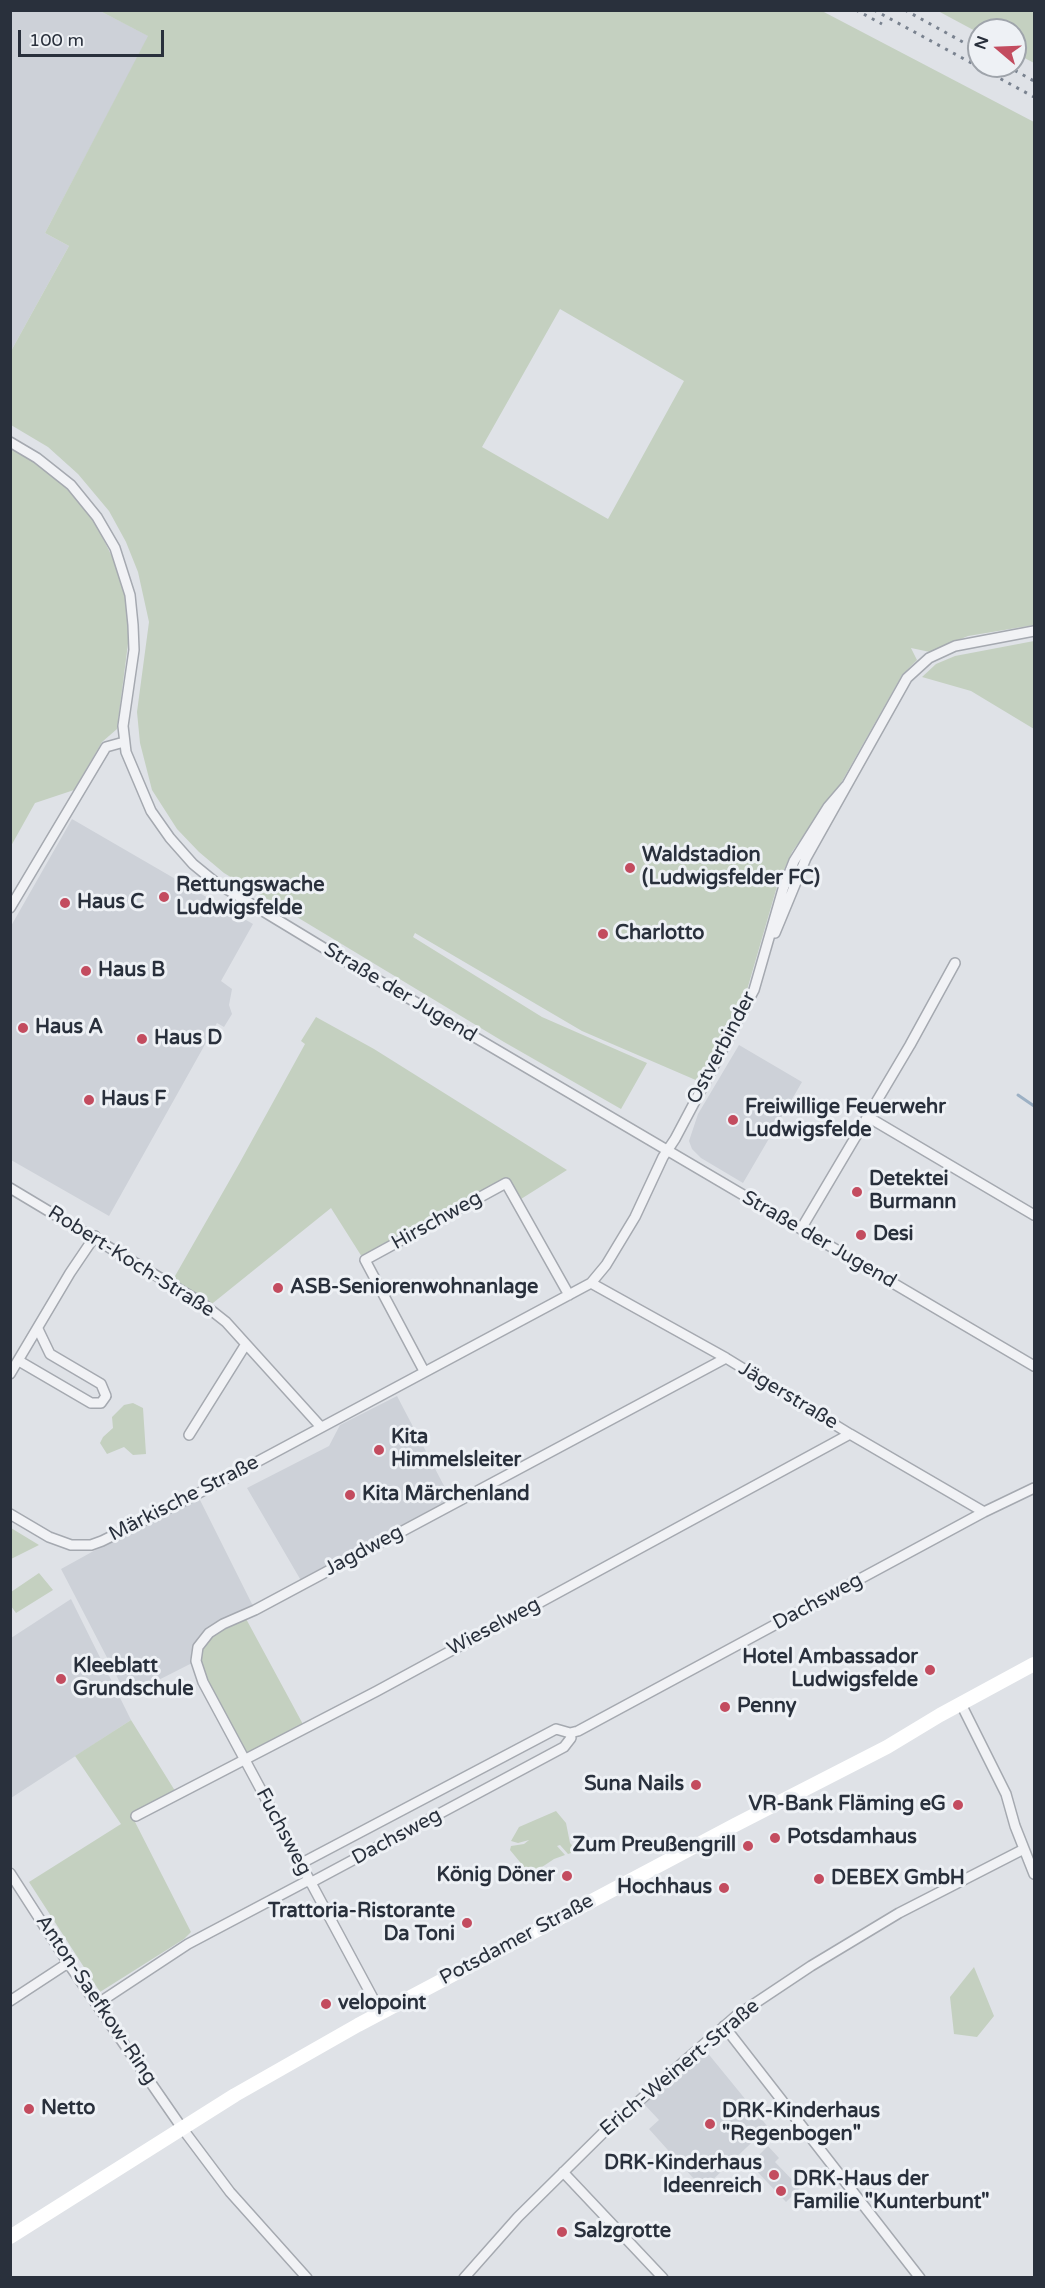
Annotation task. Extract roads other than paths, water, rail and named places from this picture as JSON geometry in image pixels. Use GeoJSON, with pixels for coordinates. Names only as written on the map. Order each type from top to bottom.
{"type":"FeatureCollection","features":[{"type":"Feature","properties":{"kind":"main road","name":"Potsdamer Straße"},"geometry":{"type":"LineString","coordinates":[[10,2237],[235,2095],[381,2013],[887,1747],[1035,1664]]}},
{"type":"Feature","properties":{"kind":"street","name":"Straße der Jugend"},"geometry":{"type":"LineString","coordinates":[[10,442],[54,470],[82,496],[107,533],[123,570],[130,595],[134,637],[123,726],[124,742],[132,770],[151,811],[184,856],[207,876],[342,959],[1035,1366]]}},
{"type":"Feature","properties":{"kind":"street","name":"Ostverbinder"},"geometry":{"type":"LineString","coordinates":[[668,1150],[754,990],[768,942],[777,930],[806,858],[907,678],[929,658],[955,646],[1035,632]]}},
{"type":"Feature","properties":{"kind":"street"},"geometry":{"type":"LineString","coordinates":[[10,908],[106,747],[124,742]]}},
{"type":"Feature","properties":{"kind":"street"},"geometry":{"type":"LineString","coordinates":[[801,1229],[915,1037],[955,963]]}},
{"type":"Feature","properties":{"kind":"street"},"geometry":{"type":"LineString","coordinates":[[868,1117],[1035,1215]]}},
{"type":"Feature","properties":{"kind":"street"},"geometry":{"type":"LineString","coordinates":[[321,1427],[591,1283],[606,1265],[630,1226],[668,1150]]}},
{"type":"Feature","properties":{"kind":"street","name":"Hirschweg"},"geometry":{"type":"LineString","coordinates":[[424,1371],[365,1260],[506,1183],[569,1295]]}},
{"type":"Feature","properties":{"kind":"street","name":"Robert-Koch-Straße"},"geometry":{"type":"LineString","coordinates":[[10,1188],[95,1236],[202,1302],[226,1322],[321,1427]]}},
{"type":"Feature","properties":{"kind":"street"},"geometry":{"type":"LineString","coordinates":[[10,1374],[70,1273],[95,1236]]}},
{"type":"Feature","properties":{"kind":"street","name":"Jägerstraße"},"geometry":{"type":"LineString","coordinates":[[591,1283],[726,1358],[984,1512]]}},
{"type":"Feature","properties":{"kind":"street"},"geometry":{"type":"LineString","coordinates":[[19,1361],[91,1403],[101,1403],[106,1396],[101,1384],[50,1354],[38,1329]]}},
{"type":"Feature","properties":{"kind":"street"},"geometry":{"type":"LineString","coordinates":[[189,1435],[246,1344]]}},
{"type":"Feature","properties":{"kind":"street","name":"Jagdweg"},"geometry":{"type":"LineString","coordinates":[[198,1647],[209,1634],[223,1624],[264,1605],[726,1358]]}},
{"type":"Feature","properties":{"kind":"street","name":"Märkische Straße"},"geometry":{"type":"LineString","coordinates":[[10,1514],[49,1537],[71,1545],[91,1545],[197,1494],[321,1427]]}},
{"type":"Feature","properties":{"kind":"street","name":"Wieselweg"},"geometry":{"type":"LineString","coordinates":[[136,1816],[850,1434]]}},
{"type":"Feature","properties":{"kind":"street","name":"Dachsweg"},"geometry":{"type":"LineString","coordinates":[[300,1864],[556,1729],[570,1733],[984,1512],[1035,1488]]}},
{"type":"Feature","properties":{"kind":"street","name":"Fuchsweg"},"geometry":{"type":"LineString","coordinates":[[198,1647],[196,1660],[203,1682],[381,2013]]}},
{"type":"Feature","properties":{"kind":"street"},"geometry":{"type":"LineString","coordinates":[[961,1704],[1006,1794],[1014,1826],[1035,1874]]}},
{"type":"Feature","properties":{"kind":"street","name":"Dachsweg"},"geometry":{"type":"LineString","coordinates":[[97,2004],[188,1944],[564,1747],[571,1738],[570,1733]]}},
{"type":"Feature","properties":{"kind":"street","name":"Erich-Weinert-Straße"},"geometry":{"type":"LineString","coordinates":[[464,2277],[563,2172],[615,2122],[724,2026],[752,2005],[847,1944],[944,1889],[1024,1849]]}},
{"type":"Feature","properties":{"kind":"street","name":"Anton-Saefkow-Ring"},"geometry":{"type":"LineString","coordinates":[[10,1873],[68,1963],[182,2128],[230,2192],[307,2277]]}},
{"type":"Feature","properties":{"kind":"street"},"geometry":{"type":"LineString","coordinates":[[10,2001],[68,1963]]}},
{"type":"Feature","properties":{"kind":"street"},"geometry":{"type":"LineString","coordinates":[[724,2026],[920,2277]]}},
{"type":"Feature","properties":{"kind":"street"},"geometry":{"type":"LineString","coordinates":[[563,2172],[663,2277]]}},
{"type":"Feature","properties":{"kind":"waterway"},"geometry":{"type":"LineString","coordinates":[[1018,1095],[1034,1106]]}},
{"type":"Feature","properties":{"kind":"railway"},"geometry":{"type":"LineString","coordinates":[[856,10],[882,24]]}},
{"type":"Feature","properties":{"kind":"railway"},"geometry":{"type":"LineString","coordinates":[[874,10],[1034,97]]}},
{"type":"Feature","properties":{"kind":"railway"},"geometry":{"type":"LineString","coordinates":[[905,10],[967,44]]}},
{"type":"Feature","properties":{"kind":"railway"},"geometry":{"type":"LineString","coordinates":[[1027,77],[1034,81]]}},
{"type":"Feature","properties":{"kind":"place","name":"Waldstadion (Ludwigsfelder FC)"},"geometry":{"type":"Point","coordinates":[630,868]}},
{"type":"Feature","properties":{"kind":"place","name":"Rettungswache Ludwigsfelde"},"geometry":{"type":"Point","coordinates":[164,897]}},
{"type":"Feature","properties":{"kind":"place","name":"Haus C"},"geometry":{"type":"Point","coordinates":[65,903]}},
{"type":"Feature","properties":{"kind":"place","name":"Charlotto"},"geometry":{"type":"Point","coordinates":[603,934]}},
{"type":"Feature","properties":{"kind":"place","name":"Haus B"},"geometry":{"type":"Point","coordinates":[86,971]}},
{"type":"Feature","properties":{"kind":"place","name":"Haus A"},"geometry":{"type":"Point","coordinates":[23,1028]}},
{"type":"Feature","properties":{"kind":"place","name":"Haus D"},"geometry":{"type":"Point","coordinates":[142,1039]}},
{"type":"Feature","properties":{"kind":"place","name":"Haus F"},"geometry":{"type":"Point","coordinates":[89,1100]}},
{"type":"Feature","properties":{"kind":"place","name":"Freiwillige Feuerwehr Ludwigsfelde"},"geometry":{"type":"Point","coordinates":[733,1120]}},
{"type":"Feature","properties":{"kind":"place","name":"Detektei Burmann"},"geometry":{"type":"Point","coordinates":[857,1192]}},
{"type":"Feature","properties":{"kind":"place","name":"Desi"},"geometry":{"type":"Point","coordinates":[861,1235]}},
{"type":"Feature","properties":{"kind":"place","name":"ASB-Seniorenwohnanlage"},"geometry":{"type":"Point","coordinates":[278,1288]}},
{"type":"Feature","properties":{"kind":"place","name":"Kita Himmelsleiter"},"geometry":{"type":"Point","coordinates":[379,1450]}},
{"type":"Feature","properties":{"kind":"place","name":"Kita Märchenland"},"geometry":{"type":"Point","coordinates":[350,1495]}},
{"type":"Feature","properties":{"kind":"place","name":"Hotel Ambassador Ludwigsfelde"},"geometry":{"type":"Point","coordinates":[930,1670]}},
{"type":"Feature","properties":{"kind":"place","name":"Kleeblatt Grundschule"},"geometry":{"type":"Point","coordinates":[61,1679]}},
{"type":"Feature","properties":{"kind":"place","name":"Penny"},"geometry":{"type":"Point","coordinates":[725,1707]}},
{"type":"Feature","properties":{"kind":"place","name":"Suna Nails"},"geometry":{"type":"Point","coordinates":[696,1785]}},
{"type":"Feature","properties":{"kind":"place","name":"VR-Bank Fläming eG"},"geometry":{"type":"Point","coordinates":[958,1805]}},
{"type":"Feature","properties":{"kind":"place","name":"Potsdamhaus"},"geometry":{"type":"Point","coordinates":[775,1838]}},
{"type":"Feature","properties":{"kind":"place","name":"Zum Preußengrill"},"geometry":{"type":"Point","coordinates":[748,1846]}},
{"type":"Feature","properties":{"kind":"place","name":"König Döner"},"geometry":{"type":"Point","coordinates":[567,1876]}},
{"type":"Feature","properties":{"kind":"place","name":"DEBEX GmbH"},"geometry":{"type":"Point","coordinates":[819,1879]}},
{"type":"Feature","properties":{"kind":"place","name":"Hochhaus"},"geometry":{"type":"Point","coordinates":[724,1888]}},
{"type":"Feature","properties":{"kind":"place","name":"Trattoria-Ristorante Da Toni"},"geometry":{"type":"Point","coordinates":[467,1923]}},
{"type":"Feature","properties":{"kind":"place","name":"velopoint"},"geometry":{"type":"Point","coordinates":[326,2004]}},
{"type":"Feature","properties":{"kind":"place","name":"Netto"},"geometry":{"type":"Point","coordinates":[29,2109]}},
{"type":"Feature","properties":{"kind":"place","name":"DRK-Kinderhaus \"Regenbogen\""},"geometry":{"type":"Point","coordinates":[710,2124]}},
{"type":"Feature","properties":{"kind":"place","name":"DRK-Kinderhaus Ideenreich"},"geometry":{"type":"Point","coordinates":[774,2175]}},
{"type":"Feature","properties":{"kind":"place","name":"DRK-Haus der Familie \"Kunterbunt\""},"geometry":{"type":"Point","coordinates":[781,2191]}},
{"type":"Feature","properties":{"kind":"place","name":"Salzgrotte"},"geometry":{"type":"Point","coordinates":[562,2232]}}]}
